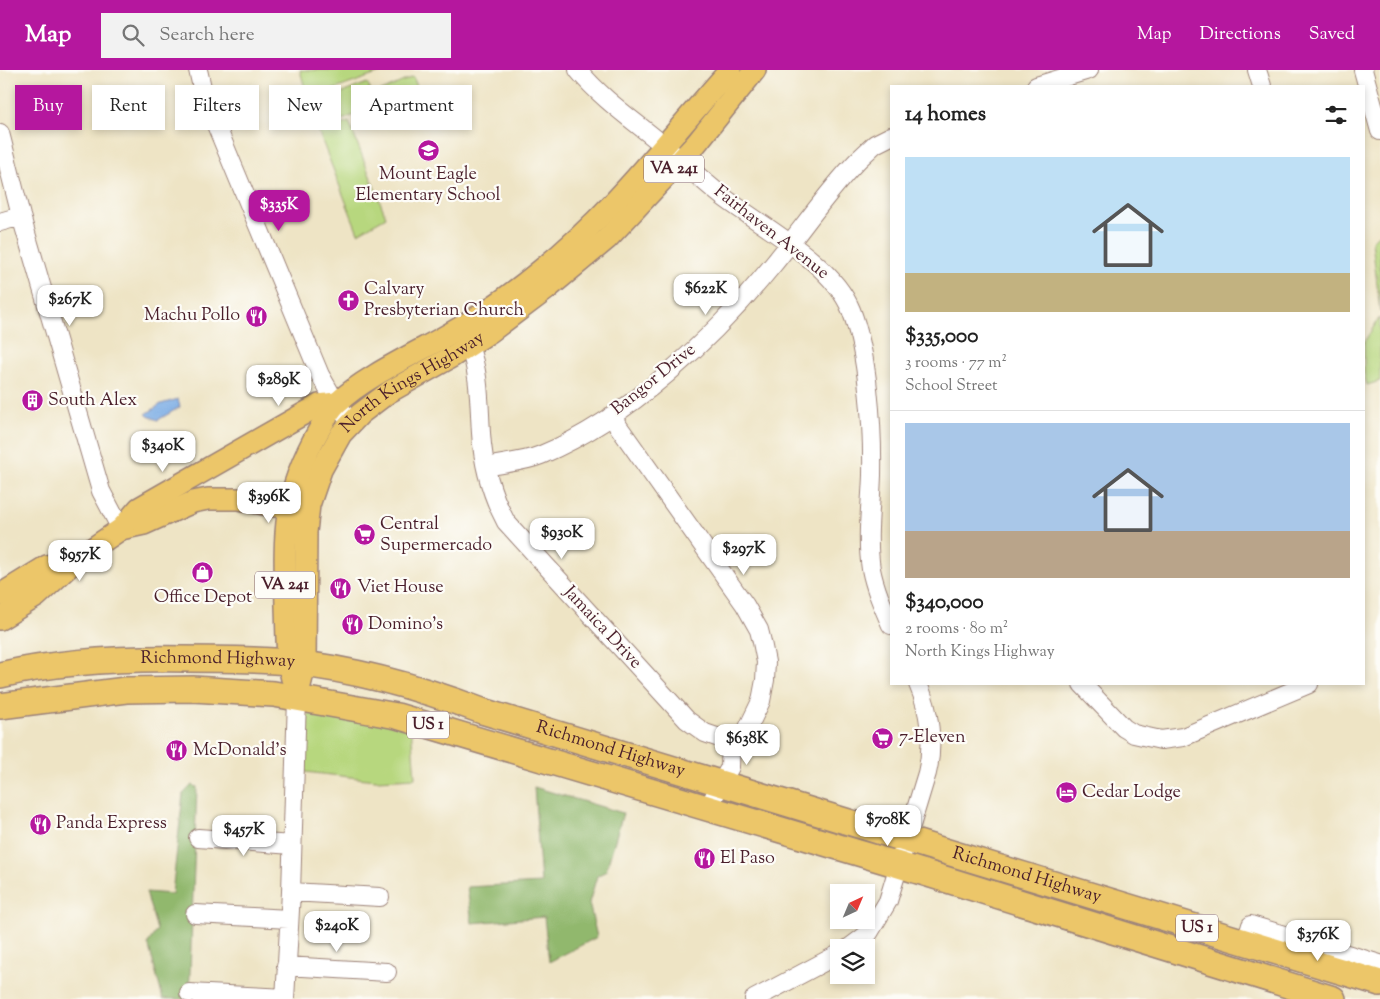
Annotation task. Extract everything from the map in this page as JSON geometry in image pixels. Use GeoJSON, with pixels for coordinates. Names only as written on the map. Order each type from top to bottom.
{"type":"FeatureCollection","features":[{"type":"Feature","properties":{"kind":"highway","name":"Richmond Highway"},"geometry":{"type":"LineString","coordinates":[[0,675],[71,664],[143,658],[257,660],[296,664],[386,681],[1380,982]]}},
{"type":"Feature","properties":{"kind":"highway","name":"Richmond Highway"},"geometry":{"type":"LineString","coordinates":[[0,706],[117,691],[160,689],[234,690],[274,694],[397,716],[899,865],[1333,999]]}},
{"type":"Feature","properties":{"kind":"main road","name":"North Kings Highway"},"geometry":{"type":"LineString","coordinates":[[296,664],[309,505],[330,451],[351,423],[389,392],[469,346],[547,289],[607,239],[673,154],[730,70]]}},
{"type":"Feature","properties":{"kind":"main road","name":"North Kings Highway"},"geometry":{"type":"LineString","coordinates":[[297,698],[285,534],[288,508],[296,480],[310,446],[336,403],[386,369],[456,330],[517,289],[673,154],[755,70]]}},
{"type":"Feature","properties":{"kind":"main road","name":"North Kings Highway"},"geometry":{"type":"LineString","coordinates":[[0,619],[37,596],[77,560],[121,529],[139,508],[319,405],[336,403]]}},
{"type":"Feature","properties":{"kind":"main road","name":"North Kings Highway"},"geometry":{"type":"LineString","coordinates":[[121,529],[144,524],[193,502],[208,499],[239,499],[288,508],[309,505]]}},
{"type":"Feature","properties":{"kind":"main road","name":"North Kings Highway"},"geometry":{"type":"LineString","coordinates":[[0,595],[47,566],[77,560]]}},
{"type":"Feature","properties":{"kind":"street"},"geometry":{"type":"LineString","coordinates":[[198,70],[204,96],[320,376],[336,403],[351,423]]}},
{"type":"Feature","properties":{"kind":"street","name":"Fairhaven Avenue"},"geometry":{"type":"LineString","coordinates":[[578,70],[619,109],[724,198],[810,260],[833,281],[847,301],[856,324],[866,378],[871,425],[872,475],[868,532],[871,569],[882,605],[890,623]]}},
{"type":"Feature","properties":{"kind":"street"},"geometry":{"type":"LineString","coordinates":[[1257,70],[1262,85]]}},
{"type":"Feature","properties":{"kind":"street"},"geometry":{"type":"LineString","coordinates":[[1362,70],[1380,132]]}},
{"type":"Feature","properties":{"kind":"street"},"geometry":{"type":"LineString","coordinates":[[1041,85],[1084,77]]}},
{"type":"Feature","properties":{"kind":"street"},"geometry":{"type":"LineString","coordinates":[[0,133],[21,216],[103,496],[121,529]]}},
{"type":"Feature","properties":{"kind":"street","name":"Bangor Drive"},"geometry":{"type":"LineString","coordinates":[[486,467],[540,456],[568,443],[611,416],[647,389],[715,330],[752,291],[844,174],[875,144],[890,136]]}},
{"type":"Feature","properties":{"kind":"street"},"geometry":{"type":"LineString","coordinates":[[0,222],[21,216]]}},
{"type":"Feature","properties":{"kind":"street","name":"Jamaica Drive"},"geometry":{"type":"LineString","coordinates":[[469,346],[480,385],[481,435],[486,467],[496,502],[516,534],[688,720],[705,733],[731,742]]}},
{"type":"Feature","properties":{"kind":"street"},"geometry":{"type":"LineString","coordinates":[[611,416],[628,443],[745,605],[759,630],[766,662],[761,701],[745,734],[731,742],[732,762],[708,808]]}},
{"type":"Feature","properties":{"kind":"street"},"geometry":{"type":"LineString","coordinates":[[861,939],[869,933],[881,916],[888,901],[921,795],[931,751],[925,706],[918,685]]}},
{"type":"Feature","properties":{"kind":"street"},"geometry":{"type":"LineString","coordinates":[[1083,685],[1124,728],[1134,734],[1161,740],[1183,737],[1307,685]]}},
{"type":"Feature","properties":{"kind":"street"},"geometry":{"type":"LineString","coordinates":[[189,993],[285,999],[291,892],[297,698]]}},
{"type":"Feature","properties":{"kind":"street"},"geometry":{"type":"LineString","coordinates":[[198,838],[292,845]]}},
{"type":"Feature","properties":{"kind":"street"},"geometry":{"type":"LineString","coordinates":[[291,892],[380,897]]}},
{"type":"Feature","properties":{"kind":"street"},"geometry":{"type":"LineString","coordinates":[[195,914],[289,919]]}},
{"type":"Feature","properties":{"kind":"street"},"geometry":{"type":"LineString","coordinates":[[1246,942],[1251,925],[1380,964]]}},
{"type":"Feature","properties":{"kind":"street"},"geometry":{"type":"LineString","coordinates":[[754,999],[830,959]]}},
{"type":"Feature","properties":{"kind":"street"},"geometry":{"type":"LineString","coordinates":[[286,966],[386,972]]}},
{"type":"Feature","properties":{"kind":"green space"},"geometry":{"type":"Polygon","coordinates":[[[300,70],[388,70],[341,87],[341,85],[304,85],[300,70]]]}},
{"type":"Feature","properties":{"kind":"green space"},"geometry":{"type":"Polygon","coordinates":[[[413,77],[417,85],[395,85],[413,77]]]}},
{"type":"Feature","properties":{"kind":"green space"},"geometry":{"type":"Polygon","coordinates":[[[351,89],[351,116],[342,120],[341,118],[341,93],[351,89]]]}},
{"type":"Feature","properties":{"kind":"green space"},"geometry":{"type":"Polygon","coordinates":[[[349,122],[386,217],[358,233],[318,130],[341,130],[341,125],[349,122]]]}},
{"type":"Feature","properties":{"kind":"green space"},"geometry":{"type":"Polygon","coordinates":[[[1380,233],[1380,311],[1372,241],[1380,233]]]}},
{"type":"Feature","properties":{"kind":"green space"},"geometry":{"type":"Polygon","coordinates":[[[1380,317],[1380,381],[1367,385],[1365,377],[1365,340],[1380,317]]]}},
{"type":"Feature","properties":{"kind":"green space"},"geometry":{"type":"Polygon","coordinates":[[[312,710],[411,726],[415,778],[376,780],[305,772],[307,718],[312,710]]]}},
{"type":"Feature","properties":{"kind":"green space"},"geometry":{"type":"Polygon","coordinates":[[[192,785],[197,787],[189,999],[163,999],[148,943],[157,930],[146,892],[172,894],[183,794],[192,785]]]}},
{"type":"Feature","properties":{"kind":"green space"},"geometry":{"type":"Polygon","coordinates":[[[534,787],[623,813],[606,871],[597,876],[589,903],[597,937],[549,962],[544,917],[472,923],[467,887],[541,883],[534,787]]]}},
{"type":"Feature","properties":{"kind":"water"},"geometry":{"type":"Polygon","coordinates":[[[178,399],[180,407],[158,420],[146,414],[161,404],[178,399]]]}},
{"type":"Feature","properties":{"kind":"place","name":"Mount Eagle Elementary School"},"geometry":{"type":"Point","coordinates":[428,150]}},
{"type":"Feature","properties":{"kind":"place","name":"Calvary Presbyterian Church"},"geometry":{"type":"Point","coordinates":[348,300]}},
{"type":"Feature","properties":{"kind":"place","name":"Machu Pollo"},"geometry":{"type":"Point","coordinates":[256,316]}},
{"type":"Feature","properties":{"kind":"place","name":"South Alex"},"geometry":{"type":"Point","coordinates":[32,401]}},
{"type":"Feature","properties":{"kind":"place","name":"Central Supermercado"},"geometry":{"type":"Point","coordinates":[364,535]}},
{"type":"Feature","properties":{"kind":"place","name":"Office Depot"},"geometry":{"type":"Point","coordinates":[203,573]}},
{"type":"Feature","properties":{"kind":"place","name":"Viet House"},"geometry":{"type":"Point","coordinates":[341,588]}},
{"type":"Feature","properties":{"kind":"place","name":"Domino's"},"geometry":{"type":"Point","coordinates":[352,625]}},
{"type":"Feature","properties":{"kind":"place","name":"7-Eleven"},"geometry":{"type":"Point","coordinates":[883,738]}},
{"type":"Feature","properties":{"kind":"place","name":"McDonald's"},"geometry":{"type":"Point","coordinates":[177,751]}},
{"type":"Feature","properties":{"kind":"place","name":"Cedar Lodge"},"geometry":{"type":"Point","coordinates":[1066,793]}},
{"type":"Feature","properties":{"kind":"place","name":"Panda Express"},"geometry":{"type":"Point","coordinates":[40,824]}},
{"type":"Feature","properties":{"kind":"place","name":"El Paso"},"geometry":{"type":"Point","coordinates":[704,859]}}]}
